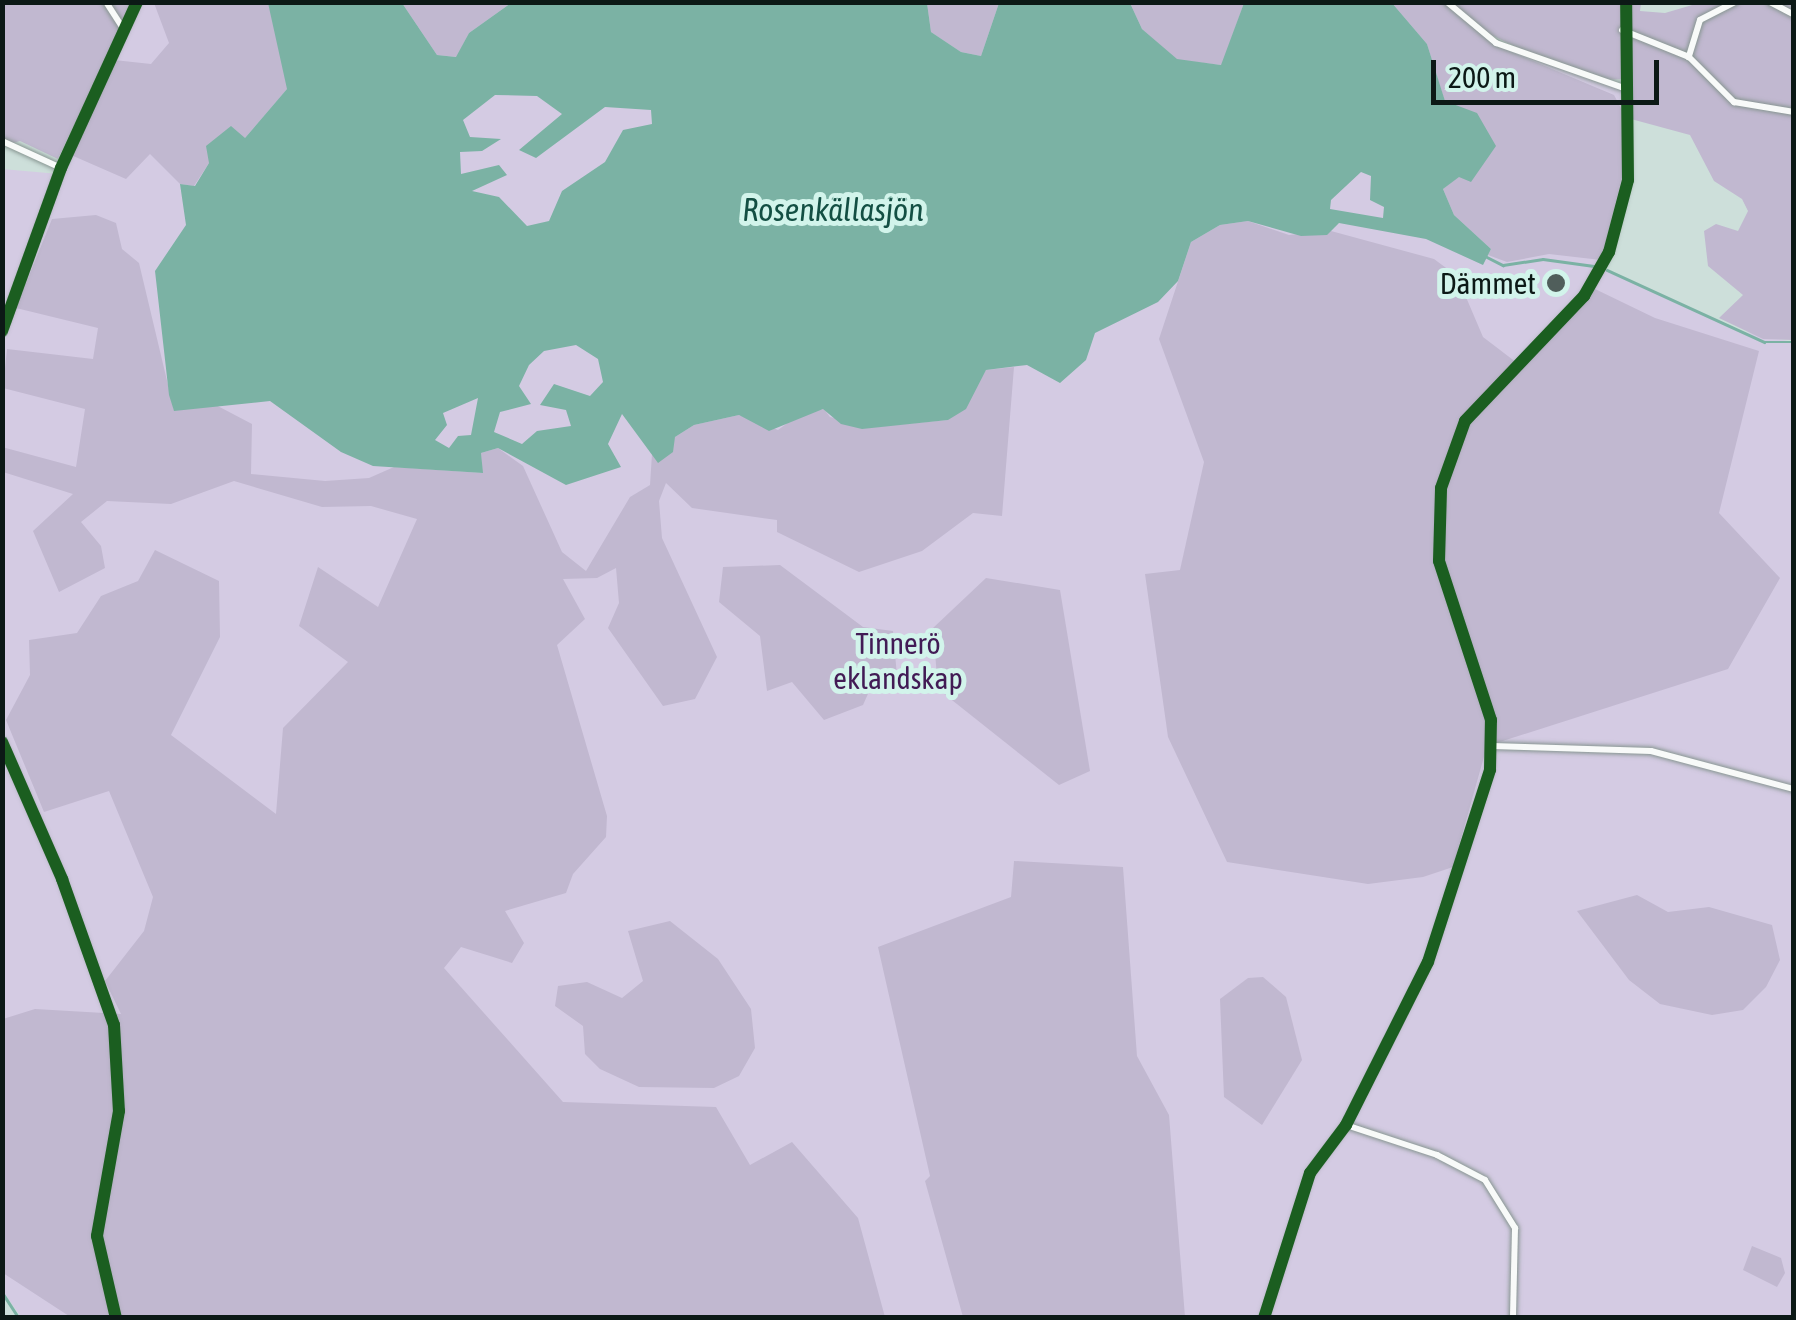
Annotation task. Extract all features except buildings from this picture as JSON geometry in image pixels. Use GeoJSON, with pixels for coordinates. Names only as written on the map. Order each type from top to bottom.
{"type":"FeatureCollection","features":[{"type":"Feature","properties":{"kind":"street"},"geometry":{"type":"LineString","coordinates":[[106,2],[124,29]]}},
{"type":"Feature","properties":{"kind":"street"},"geometry":{"type":"LineString","coordinates":[[2,330],[62,168],[136,2]]}},
{"type":"Feature","properties":{"kind":"street"},"geometry":{"type":"LineString","coordinates":[[1446,2],[1496,43],[1624,88]]}},
{"type":"Feature","properties":{"kind":"street"},"geometry":{"type":"LineString","coordinates":[[1264,1318],[1310,1173],[1346,1125],[1428,962],[1493,746],[1491,720],[1439,560],[1444,471],[1465,420],[1584,296],[1609,252],[1628,180],[1622,30],[1626,2]]}},
{"type":"Feature","properties":{"kind":"street"},"geometry":{"type":"LineString","coordinates":[[1690,57],[1700,20],[1735,2]]}},
{"type":"Feature","properties":{"kind":"street"},"geometry":{"type":"LineString","coordinates":[[1770,2],[1794,15]]}},
{"type":"Feature","properties":{"kind":"street"},"geometry":{"type":"LineString","coordinates":[[1622,30],[1690,57],[1734,102],[1794,112]]}},
{"type":"Feature","properties":{"kind":"street"},"geometry":{"type":"LineString","coordinates":[[2,141],[62,168]]}},
{"type":"Feature","properties":{"kind":"street"},"geometry":{"type":"LineString","coordinates":[[2,742],[62,879],[114,1026],[118,1112],[97,1236],[116,1318]]}},
{"type":"Feature","properties":{"kind":"street"},"geometry":{"type":"LineString","coordinates":[[1493,746],[1650,752],[1794,789]]}},
{"type":"Feature","properties":{"kind":"street"},"geometry":{"type":"LineString","coordinates":[[1346,1125],[1437,1156],[1485,1180],[1497,1194],[1514,1228],[1513,1318]]}},
{"type":"Feature","properties":{"kind":"green space","name":"Tinnerö eklandskap"},"geometry":{"type":"Polygon","coordinates":[[[106,3],[1446,3],[1497,43],[1624,87],[1627,181],[1602,268],[1744,332],[1793,342],[1793,1317],[21,1317],[2,1290],[2,169],[59,174],[121,31],[106,3]]]}},
{"type":"Feature","properties":{"kind":"shaded area"},"geometry":{"type":"Polygon","coordinates":[[[2,3],[132,3],[58,159],[20,141],[3,146],[2,3]]]}},
{"type":"Feature","properties":{"kind":"shaded area"},"geometry":{"type":"Polygon","coordinates":[[[154,3],[268,3],[279,37],[288,88],[245,138],[209,163],[194,186],[180,184],[150,154],[126,179],[71,155],[114,60],[151,64],[169,43],[154,3]]]}},
{"type":"Feature","properties":{"kind":"shaded area"},"geometry":{"type":"Polygon","coordinates":[[[402,3],[511,3],[469,33],[457,57],[437,55],[402,3]]]}},
{"type":"Feature","properties":{"kind":"shaded area"},"geometry":{"type":"Polygon","coordinates":[[[927,3],[999,3],[981,56],[961,52],[931,32],[927,3]]]}},
{"type":"Feature","properties":{"kind":"shaded area"},"geometry":{"type":"Polygon","coordinates":[[[1130,3],[1244,3],[1222,65],[1177,60],[1142,29],[1130,3]]]}},
{"type":"Feature","properties":{"kind":"shaded area"},"geometry":{"type":"Polygon","coordinates":[[[1392,3],[1443,3],[1495,45],[1614,95],[1623,112],[1626,162],[1601,260],[1549,254],[1507,262],[1488,255],[1491,249],[1454,215],[1443,189],[1459,176],[1477,114],[1445,102],[1427,44],[1392,3]]]}},
{"type":"Feature","properties":{"kind":"shaded area"},"geometry":{"type":"Polygon","coordinates":[[[1451,3],[1641,3],[1640,11],[1665,13],[1699,3],[1793,3],[1793,340],[1763,339],[1719,318],[1743,295],[1708,266],[1704,231],[1716,224],[1738,231],[1748,211],[1742,199],[1714,181],[1690,135],[1631,119],[1627,79],[1600,80],[1537,57],[1481,30],[1451,3]]]}},
{"type":"Feature","properties":{"kind":"shaded area"},"geometry":{"type":"Polygon","coordinates":[[[96,215],[116,223],[122,249],[139,263],[174,410],[212,403],[252,424],[251,474],[325,481],[369,478],[394,467],[482,473],[481,453],[498,448],[523,466],[562,552],[586,571],[630,497],[650,485],[652,454],[658,462],[675,437],[694,425],[739,415],[778,430],[801,413],[824,409],[830,417],[873,427],[948,420],[986,370],[1014,367],[1002,516],[973,513],[922,551],[859,572],[777,532],[777,520],[692,508],[666,483],[659,501],[662,538],[717,657],[695,699],[663,706],[608,628],[619,603],[616,568],[597,578],[563,579],[585,619],[557,645],[607,816],[606,837],[573,874],[566,893],[505,911],[524,943],[512,963],[461,947],[444,968],[563,1102],[716,1107],[750,1165],[792,1142],[858,1218],[885,1317],[72,1318],[3,1273],[3,1019],[35,1009],[121,1014],[105,981],[144,931],[153,897],[109,791],[44,812],[6,720],[30,675],[29,640],[77,633],[101,596],[138,581],[155,550],[219,581],[220,637],[171,735],[276,814],[283,728],[348,662],[299,626],[318,567],[378,607],[417,519],[371,506],[322,507],[234,481],[171,504],[107,501],[81,522],[101,546],[105,568],[59,592],[33,531],[73,494],[3,472],[2,447],[76,467],[85,409],[3,388],[7,349],[93,359],[98,328],[16,308],[52,219],[96,215]]]}},
{"type":"Feature","properties":{"kind":"shaded area"},"geometry":{"type":"Polygon","coordinates":[[[1248,221],[1289,235],[1331,231],[1434,259],[1457,276],[1483,337],[1521,366],[1595,289],[1655,318],[1759,351],[1719,513],[1780,578],[1728,669],[1487,746],[1453,867],[1423,877],[1368,884],[1227,862],[1168,737],[1145,574],[1180,570],[1204,462],[1159,339],[1191,242],[1220,225],[1248,221]]]}},
{"type":"Feature","properties":{"kind":"shaded area"},"geometry":{"type":"Polygon","coordinates":[[[780,565],[863,627],[893,631],[897,676],[876,676],[863,705],[824,720],[792,682],[767,691],[760,636],[719,602],[723,567],[780,565]]]}},
{"type":"Feature","properties":{"kind":"shaded area"},"geometry":{"type":"Polygon","coordinates":[[[986,578],[1060,590],[1090,771],[1059,785],[938,689],[933,628],[986,578]]]}},
{"type":"Feature","properties":{"kind":"shaded area"},"geometry":{"type":"Polygon","coordinates":[[[1014,861],[1123,867],[1137,1056],[1169,1115],[1185,1317],[963,1317],[925,1181],[930,1176],[878,947],[1011,897],[1014,861]]]}},
{"type":"Feature","properties":{"kind":"shaded area"},"geometry":{"type":"Polygon","coordinates":[[[1637,895],[1668,912],[1709,907],[1772,925],[1780,960],[1766,987],[1743,1010],[1712,1015],[1660,1004],[1629,980],[1577,911],[1637,895]]]}},
{"type":"Feature","properties":{"kind":"shaded area"},"geometry":{"type":"Polygon","coordinates":[[[670,921],[718,959],[751,1009],[755,1048],[739,1076],[714,1088],[639,1087],[600,1069],[585,1054],[583,1026],[555,1006],[558,986],[587,982],[622,998],[643,981],[628,931],[670,921]]]}},
{"type":"Feature","properties":{"kind":"shaded area"},"geometry":{"type":"Polygon","coordinates":[[[1263,977],[1286,997],[1302,1060],[1262,1125],[1224,1097],[1220,999],[1248,978],[1263,977]]]}},
{"type":"Feature","properties":{"kind":"shaded area"},"geometry":{"type":"Polygon","coordinates":[[[1752,1246],[1781,1258],[1785,1273],[1777,1287],[1743,1270],[1752,1246]]]}},
{"type":"Feature","properties":{"kind":"water","name":"Rosenkällasjön"},"geometry":{"type":"Polygon","coordinates":[[[268,3],[402,3],[437,55],[456,57],[469,33],[511,3],[927,3],[931,32],[961,52],[981,56],[999,3],[1130,3],[1142,29],[1177,59],[1221,65],[1244,3],[1392,3],[1427,44],[1445,101],[1477,113],[1496,146],[1471,182],[1459,177],[1443,189],[1454,215],[1491,249],[1483,265],[1426,239],[1339,223],[1327,235],[1301,236],[1248,221],[1220,225],[1191,242],[1178,281],[1158,302],[1095,333],[1086,360],[1060,383],[1027,365],[986,370],[966,409],[948,420],[862,429],[841,424],[823,409],[769,431],[739,415],[694,425],[675,437],[673,452],[658,463],[622,414],[608,444],[621,467],[566,485],[498,448],[481,453],[483,473],[373,466],[341,452],[270,401],[174,411],[169,395],[155,271],[186,225],[180,184],[195,186],[209,163],[206,146],[231,126],[245,138],[287,89],[268,3]],[[495,95],[463,120],[470,137],[501,139],[482,151],[460,152],[461,174],[499,165],[507,175],[472,191],[499,197],[527,226],[549,221],[562,191],[605,162],[623,130],[652,124],[651,110],[605,107],[536,158],[519,150],[562,114],[537,96],[495,95]],[[1361,172],[1331,200],[1330,209],[1383,218],[1384,207],[1370,200],[1371,176],[1361,172]],[[576,345],[544,351],[529,365],[519,386],[531,404],[500,412],[494,432],[522,444],[537,431],[571,426],[566,410],[540,405],[554,384],[590,396],[603,382],[598,359],[576,345]],[[478,398],[443,413],[447,425],[435,440],[449,448],[458,436],[471,435],[478,398]]]}},
{"type":"Feature","properties":{"kind":"waterway"},"geometry":{"type":"LineString","coordinates":[[1487,257],[1503,265],[1543,259],[1594,266]]}},
{"type":"Feature","properties":{"kind":"waterway"},"geometry":{"type":"LineString","coordinates":[[1607,270],[1764,342],[1794,342]]}},
{"type":"Feature","properties":{"kind":"waterway"},"geometry":{"type":"LineString","coordinates":[[2,1292],[19,1318]]}},
{"type":"Feature","properties":{"kind":"cycle path"},"geometry":{"type":"LineString","coordinates":[[2,331],[61,168],[137,2]]}},
{"type":"Feature","properties":{"kind":"cycle path"},"geometry":{"type":"LineString","coordinates":[[1264,1318],[1310,1173],[1346,1125],[1428,962],[1490,770],[1491,720],[1439,561],[1441,488],[1465,421],[1584,296],[1609,252],[1628,180],[1626,2]]}},
{"type":"Feature","properties":{"kind":"cycle path"},"geometry":{"type":"LineString","coordinates":[[2,742],[62,879],[114,1025],[119,1111],[97,1236],[116,1318]]}},
{"type":"Feature","properties":{"kind":"place","name":"Dämmet"},"geometry":{"type":"Point","coordinates":[1556,283]}}]}
